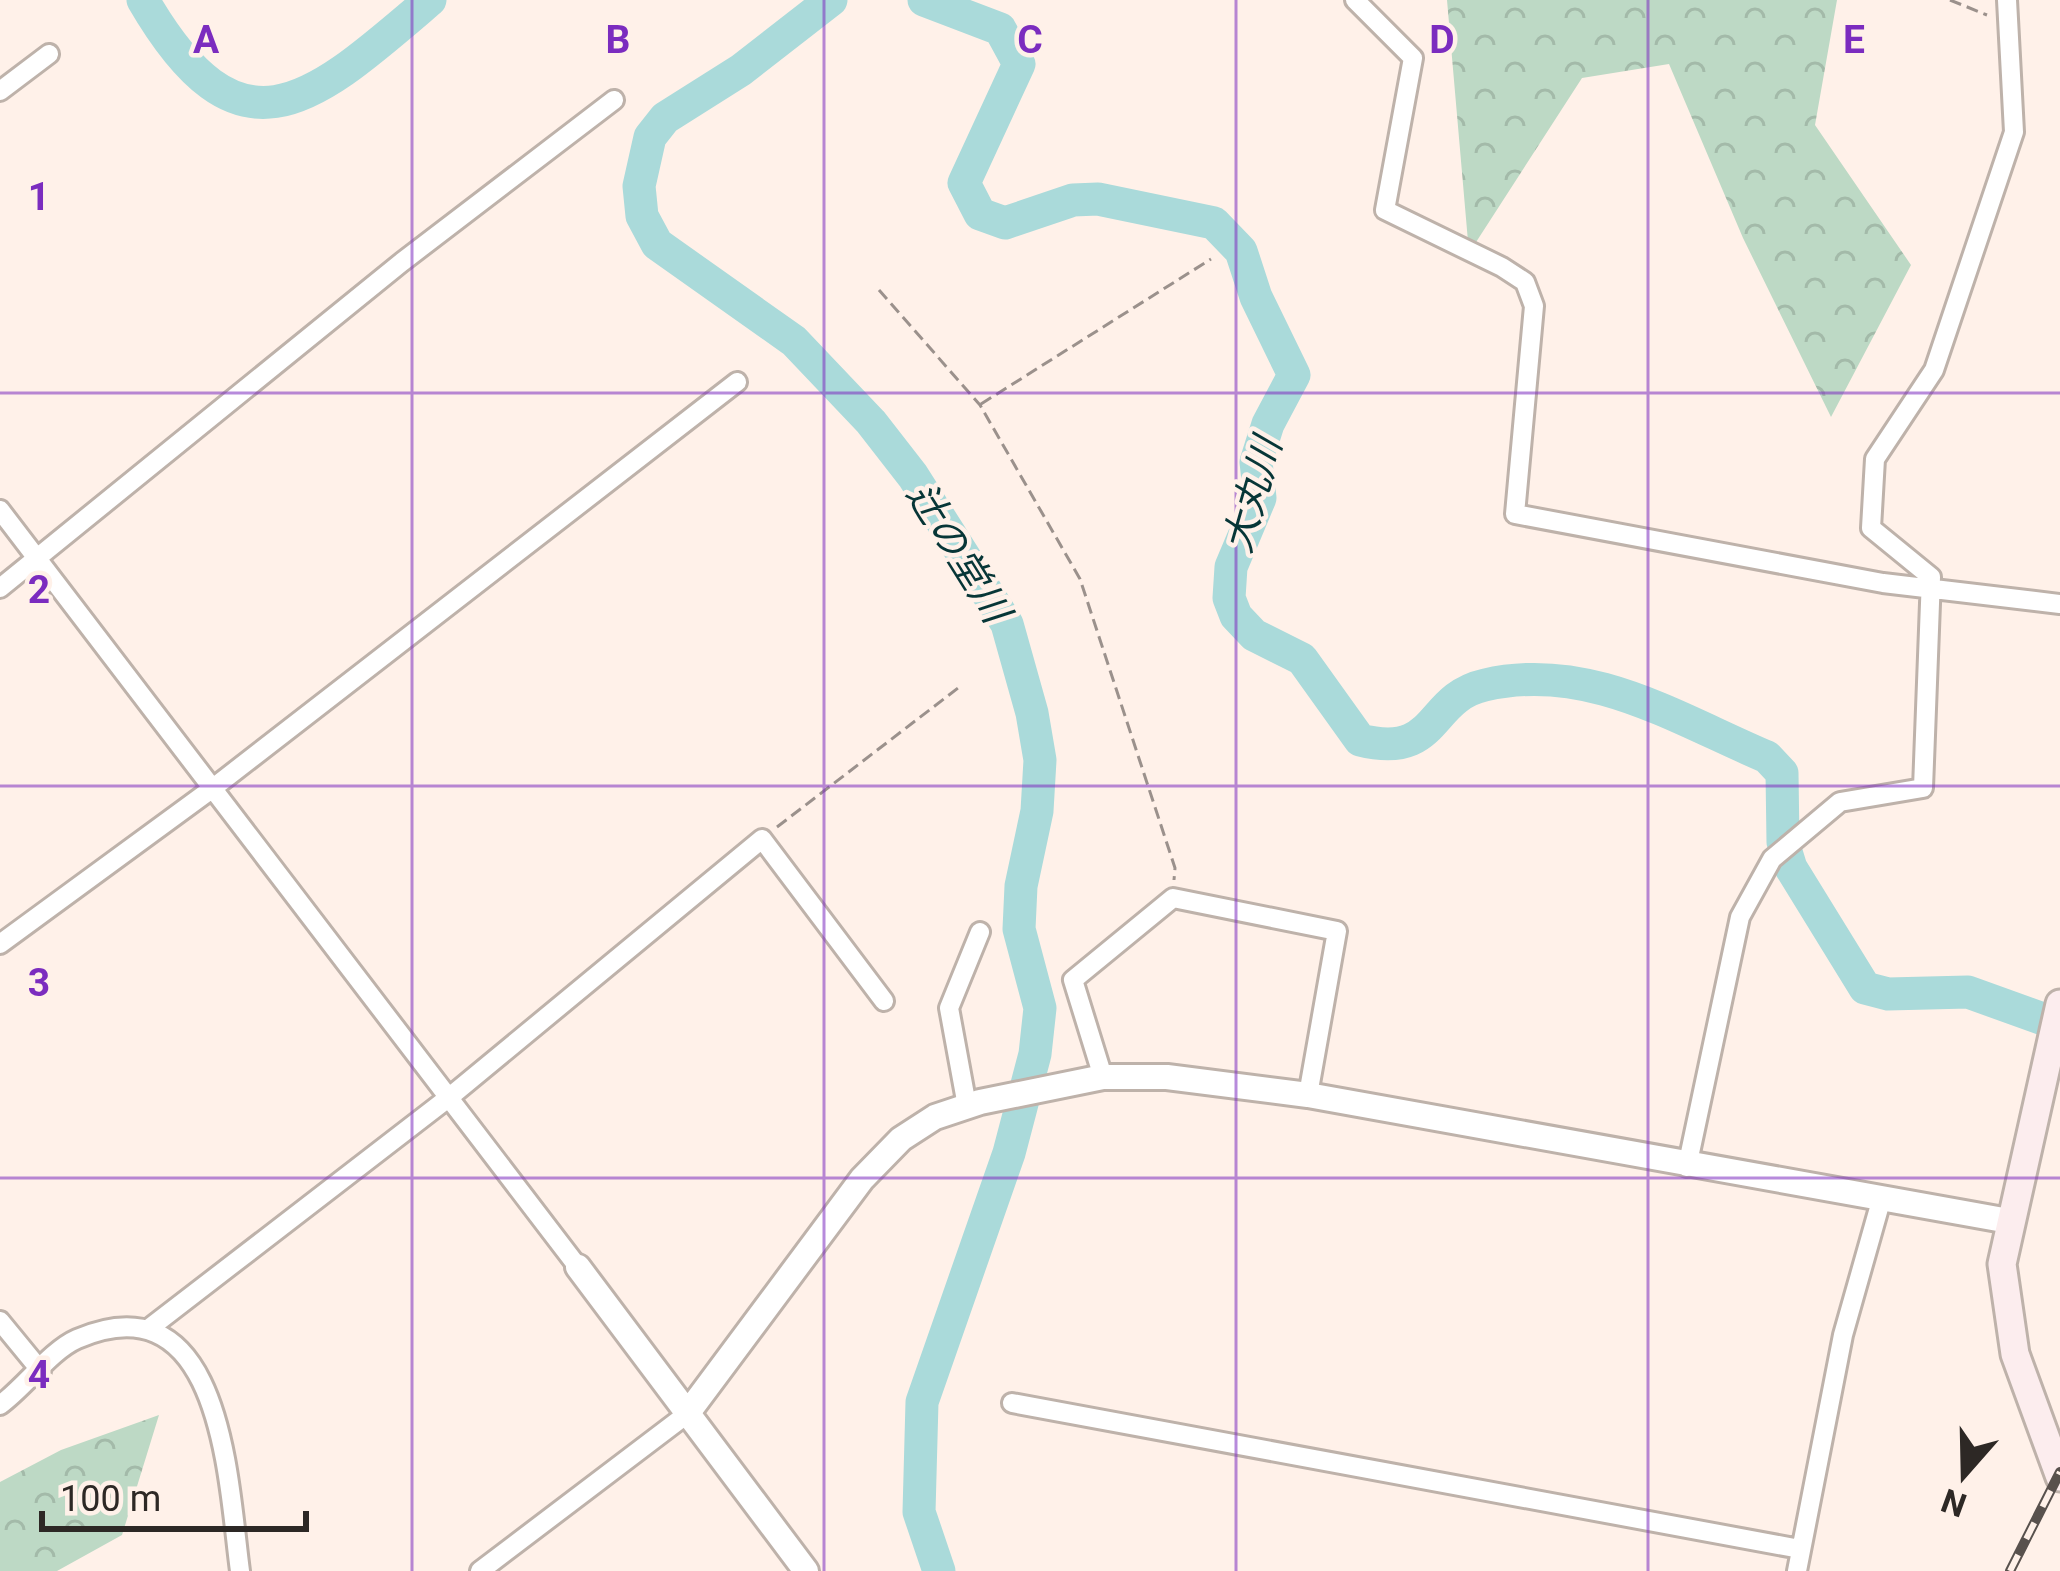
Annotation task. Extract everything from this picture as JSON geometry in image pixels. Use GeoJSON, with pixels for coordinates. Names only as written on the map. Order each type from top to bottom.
{"type":"FeatureCollection","features":[{"type":"Feature","properties":{"kind":"main road"},"geometry":{"type":"LineString","coordinates":[[2060,1004],[2002,1264],[2015,1354],[2060,1477]]}},
{"type":"Feature","properties":{"kind":"street"},"geometry":{"type":"LineString","coordinates":[[1355,0],[1413,58],[1384,210],[1502,267],[1525,282],[1534,306],[1515,514],[1931,588],[2060,604]]}},
{"type":"Feature","properties":{"kind":"street"},"geometry":{"type":"LineString","coordinates":[[1688,1167],[1740,917],[1772,859],[1840,802],[1923,788],[1931,577],[1871,529],[1875,459],[1934,370],[2014,132],[2007,0]]}},
{"type":"Feature","properties":{"kind":"street"},"geometry":{"type":"LineString","coordinates":[[0,91],[49,54]]}},
{"type":"Feature","properties":{"kind":"street"},"geometry":{"type":"LineString","coordinates":[[0,588],[402,262],[614,100]]}},
{"type":"Feature","properties":{"kind":"street"},"geometry":{"type":"LineString","coordinates":[[0,944],[213,788],[736,382]]}},
{"type":"Feature","properties":{"kind":"street"},"geometry":{"type":"LineString","coordinates":[[0,510],[452,1095],[806,1571]]}},
{"type":"Feature","properties":{"kind":"street"},"geometry":{"type":"LineString","coordinates":[[147,1330],[452,1095],[762,839],[884,1001]]}},
{"type":"Feature","properties":{"kind":"street"},"geometry":{"type":"LineString","coordinates":[[1095,1079],[1073,980],[1173,898],[1336,931],[1308,1095]]}},
{"type":"Feature","properties":{"kind":"street"},"geometry":{"type":"LineString","coordinates":[[974,1104],[949,1008],[980,932]]}},
{"type":"Feature","properties":{"kind":"street"},"geometry":{"type":"LineString","coordinates":[[480,1571],[687,1414],[862,1180],[901,1139],[974,1104],[1095,1079],[1185,1079],[1308,1095],[1881,1202],[2009,1221]]}},
{"type":"Feature","properties":{"kind":"street"},"geometry":{"type":"LineString","coordinates":[[1797,1571],[1843,1335],[1881,1202]]}},
{"type":"Feature","properties":{"kind":"street"},"geometry":{"type":"LineString","coordinates":[[0,1321],[41,1372]]}},
{"type":"Feature","properties":{"kind":"street"},"geometry":{"type":"LineString","coordinates":[[0,1405],[73,1340],[114,1328],[147,1330],[203,1374],[220,1424],[240,1571]]}},
{"type":"Feature","properties":{"kind":"street"},"geometry":{"type":"LineString","coordinates":[[1012,1403],[1800,1549]]}},
{"type":"Feature","properties":{"kind":"path"},"geometry":{"type":"LineString","coordinates":[[1950,0],[2011,24]]}},
{"type":"Feature","properties":{"kind":"path"},"geometry":{"type":"LineString","coordinates":[[980,405],[1211,259]]}},
{"type":"Feature","properties":{"kind":"path"},"geometry":{"type":"LineString","coordinates":[[879,290],[980,405],[1080,579],[1175,868],[1173,898]]}},
{"type":"Feature","properties":{"kind":"path"},"geometry":{"type":"LineString","coordinates":[[762,839],[962,685]]}},
{"type":"Feature","properties":{"kind":"green space"},"geometry":{"type":"Polygon","coordinates":[[[1447,0],[1837,0],[1815,125],[1911,265],[1831,417],[1743,238],[1669,64],[1582,78],[1469,253],[1447,0]]]}},
{"type":"Feature","properties":{"kind":"green space"},"geometry":{"type":"Polygon","coordinates":[[[159,1415],[122,1535],[57,1571],[0,1571],[0,1482],[61,1450],[159,1415]]]}},
{"type":"Feature","properties":{"kind":"waterway","name":"辻の堂川"},"geometry":{"type":"LineString","coordinates":[[143,0],[179,53],[213,85],[246,101],[279,101],[314,89],[350,66],[430,0]]}},
{"type":"Feature","properties":{"kind":"waterway","name":"辻の堂川"},"geometry":{"type":"LineString","coordinates":[[831,0],[741,70],[665,118],[650,137],[639,186],[642,216],[657,244],[794,341],[871,422],[913,476],[1007,624],[1032,713],[1040,760],[1037,811],[1021,886],[1019,929],[1040,1008],[1035,1054],[1009,1153],[922,1402],[919,1512],[939,1571]]}},
{"type":"Feature","properties":{"kind":"waterway","name":"大丸川"},"geometry":{"type":"LineString","coordinates":[[924,0],[1000,29],[1019,64],[964,183],[980,214],[1005,223],[1073,200],[1098,199],[1214,223],[1241,251],[1256,297],[1294,375],[1268,424],[1256,462],[1260,498],[1231,567],[1229,598],[1236,616],[1254,635],[1302,659],[1360,740],[1405,742],[1466,692],[1523,680],[1595,687],[1665,711],[1767,757],[1782,773],[1783,842],[1791,868],[1865,988],[1888,994],[1968,992],[2043,1019]]}},
{"type":"Feature","properties":{"kind":"railway"},"geometry":{"type":"LineString","coordinates":[[2010,1571],[2060,1472]]}}]}
